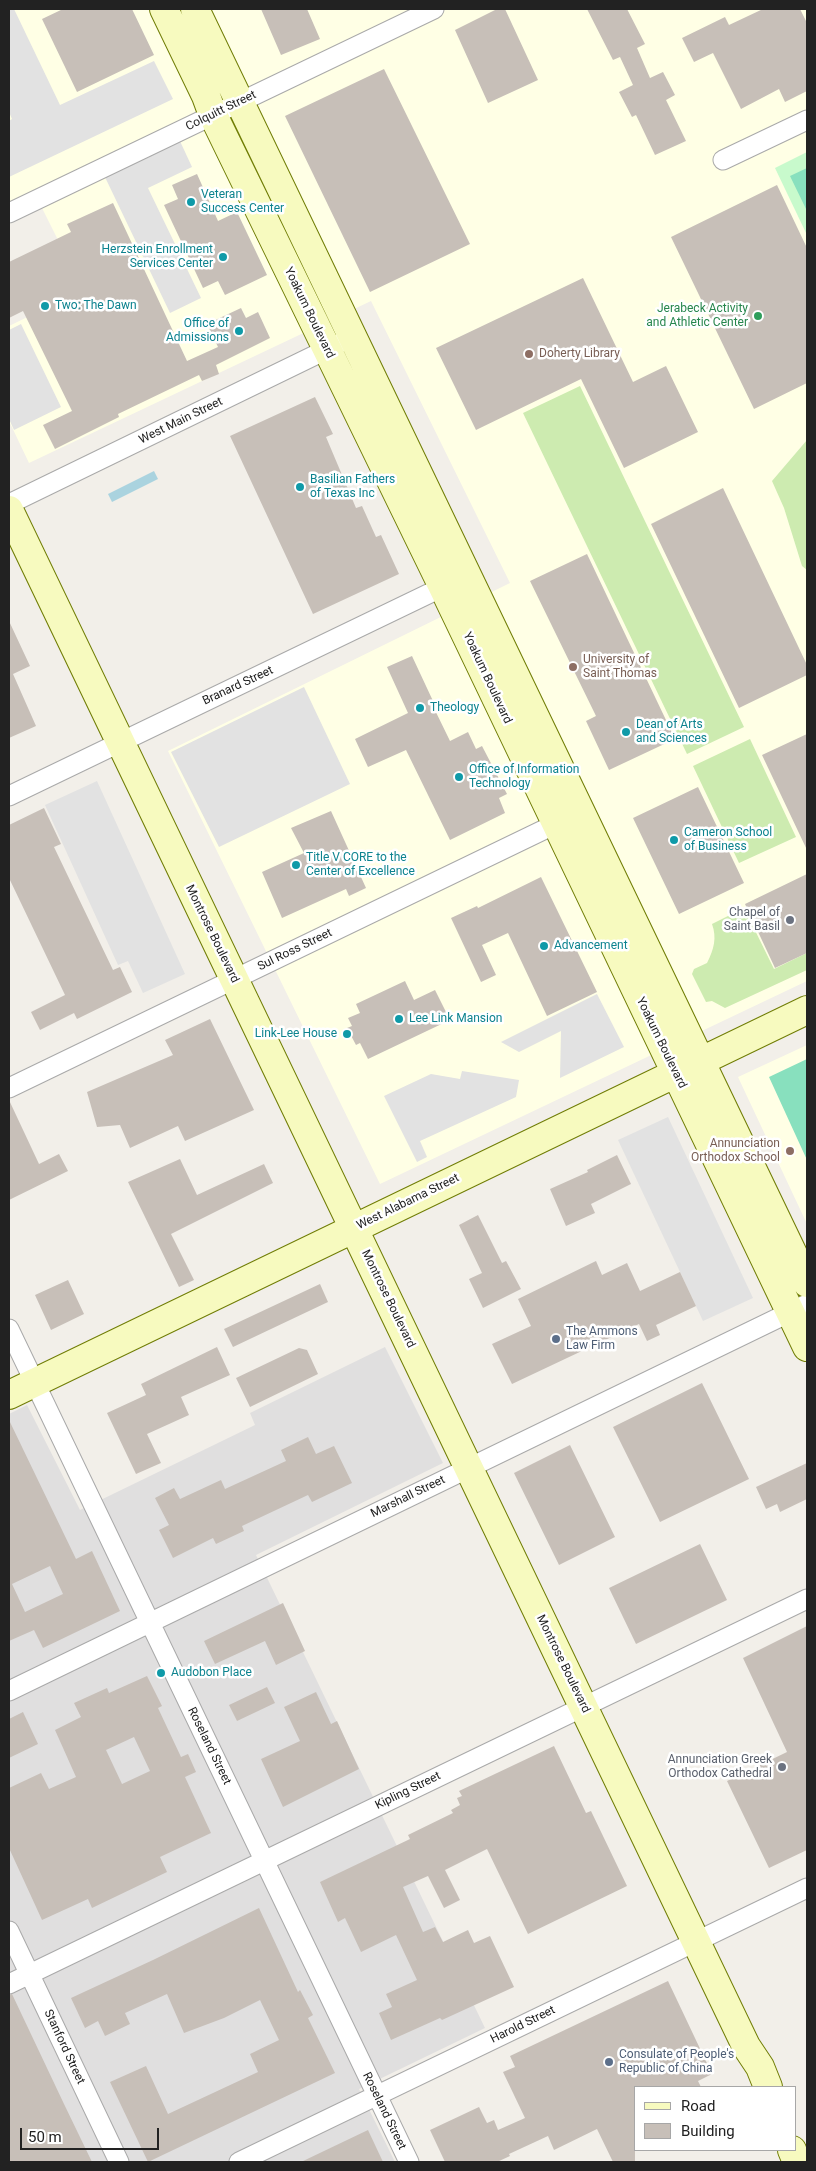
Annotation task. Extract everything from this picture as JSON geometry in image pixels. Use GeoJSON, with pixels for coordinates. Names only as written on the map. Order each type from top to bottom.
{"type":"FeatureCollection","features":[{"type":"Feature","properties":{"kind":"street","name":"Yoakum Boulevard"},"geometry":{"type":"LineString","coordinates":[[164,9],[206,96],[213,115],[327,350],[582,811],[807,1283]]}},
{"type":"Feature","properties":{"kind":"street","name":"Yoakum Boulevard"},"geometry":{"type":"LineString","coordinates":[[195,9],[352,338],[556,824],[675,1073],[799,1308],[807,1348]]}},
{"type":"Feature","properties":{"kind":"street","name":"Colquitt Street"},"geometry":{"type":"LineString","coordinates":[[9,213],[434,9]]}},
{"type":"Feature","properties":{"kind":"street"},"geometry":{"type":"LineString","coordinates":[[723,160],[807,120]]}},
{"type":"Feature","properties":{"kind":"street","name":"West Main Street"},"geometry":{"type":"LineString","coordinates":[[9,504],[352,338]]}},
{"type":"Feature","properties":{"kind":"street","name":"Montrose Boulevard"},"geometry":{"type":"LineString","coordinates":[[9,510],[746,2046],[760,2067],[768,2086]]}},
{"type":"Feature","properties":{"kind":"street","name":"Branard Street"},"geometry":{"type":"LineString","coordinates":[[9,796],[455,581]]}},
{"type":"Feature","properties":{"kind":"street","name":"Sul Ross Street"},"geometry":{"type":"LineString","coordinates":[[9,1088],[582,811]]}},
{"type":"Feature","properties":{"kind":"street","name":"West Alabama Street"},"geometry":{"type":"LineString","coordinates":[[9,1395],[807,1010]]}},
{"type":"Feature","properties":{"kind":"street","name":"Marshall Street"},"geometry":{"type":"LineString","coordinates":[[9,1691],[799,1308]]}},
{"type":"Feature","properties":{"kind":"street","name":"Roseland Street"},"geometry":{"type":"LineString","coordinates":[[9,1329],[409,2162]]}},
{"type":"Feature","properties":{"kind":"street","name":"Kipling Street"},"geometry":{"type":"LineString","coordinates":[[9,1984],[807,1599]]}},
{"type":"Feature","properties":{"kind":"street","name":"Harold Street"},"geometry":{"type":"LineString","coordinates":[[239,2162],[807,1888]]}},
{"type":"Feature","properties":{"kind":"street","name":"Stanford Street"},"geometry":{"type":"LineString","coordinates":[[9,1931],[119,2162]]}},
{"type":"Feature","properties":{"kind":"shaded area","name":"University of Saint Thomas"},"geometry":{"type":"Polygon","coordinates":[[[9,9],[807,9],[807,981],[380,1184],[168,751],[510,583],[371,301],[29,463],[9,421],[9,326],[83,290],[42,208],[9,224],[9,9]]]}},
{"type":"Feature","properties":{"kind":"shaded area"},"geometry":{"type":"Polygon","coordinates":[[[9,9],[14,9],[60,105],[154,61],[173,99],[9,177],[9,121],[12,119],[9,112],[9,9]]]}},
{"type":"Feature","properties":{"kind":"shaded area"},"geometry":{"type":"Polygon","coordinates":[[[179,139],[192,167],[148,188],[201,298],[170,313],[104,175],[179,139]]]}},
{"type":"Feature","properties":{"kind":"shaded area"},"geometry":{"type":"Polygon","coordinates":[[[21,324],[61,407],[14,430],[9,419],[9,330],[21,324]]]}},
{"type":"Feature","properties":{"kind":"shaded area"},"geometry":{"type":"Polygon","coordinates":[[[304,687],[350,784],[219,847],[171,752],[304,687]]]}},
{"type":"Feature","properties":{"kind":"shaded area"},"geometry":{"type":"Polygon","coordinates":[[[97,781],[185,974],[143,993],[128,961],[118,965],[45,805],[97,781]]]}},
{"type":"Feature","properties":{"kind":"shaded area"},"geometry":{"type":"Polygon","coordinates":[[[597,994],[624,1047],[560,1078],[561,1031],[519,1052],[501,1042],[597,994]]]}},
{"type":"Feature","properties":{"kind":"shaded area","name":"Annunciation Orthodox School"},"geometry":{"type":"Polygon","coordinates":[[[807,1045],[807,1224],[738,1077],[807,1045]]]}},
{"type":"Feature","properties":{"kind":"shaded area"},"geometry":{"type":"Polygon","coordinates":[[[462,1071],[519,1080],[516,1097],[420,1141],[427,1157],[417,1162],[384,1096],[431,1074],[460,1079],[462,1071]]]}},
{"type":"Feature","properties":{"kind":"shaded area"},"geometry":{"type":"Polygon","coordinates":[[[668,1117],[753,1298],[703,1321],[618,1140],[668,1117]]]}},
{"type":"Feature","properties":{"kind":"shaded area","name":"Audobon Place"},"geometry":{"type":"Polygon","coordinates":[[[385,1347],[443,1463],[256,1555],[485,2028],[359,2089],[395,2162],[9,2162],[9,1414],[27,1405],[80,1510],[255,1425],[250,1413],[385,1347]]]}},
{"type":"Feature","properties":{"kind":"green space"},"geometry":{"type":"Polygon","coordinates":[[[807,152],[807,235],[775,168],[807,152]]]}},
{"type":"Feature","properties":{"kind":"green space"},"geometry":{"type":"Polygon","coordinates":[[[807,168],[807,211],[790,176],[807,168]]]}},
{"type":"Feature","properties":{"kind":"green space"},"geometry":{"type":"Polygon","coordinates":[[[580,386],[744,727],[687,754],[523,413],[580,386]]]}},
{"type":"Feature","properties":{"kind":"green space"},"geometry":{"type":"Polygon","coordinates":[[[807,440],[807,570],[802,566],[784,508],[772,481],[807,440]]]}},
{"type":"Feature","properties":{"kind":"green space"},"geometry":{"type":"Polygon","coordinates":[[[750,739],[796,837],[739,863],[693,766],[750,739]]]}},
{"type":"Feature","properties":{"kind":"green space"},"geometry":{"type":"Polygon","coordinates":[[[744,908],[774,969],[807,953],[807,970],[725,1008],[712,1001],[706,1002],[692,974],[694,969],[707,963],[711,953],[714,944],[712,924],[744,908]]]}},
{"type":"Feature","properties":{"kind":"green space"},"geometry":{"type":"Polygon","coordinates":[[[807,1059],[807,1160],[769,1077],[807,1059]]]}},
{"type":"Feature","properties":{"kind":"water"},"geometry":{"type":"Polygon","coordinates":[[[154,471],[158,479],[112,502],[108,494],[154,471]]]}},
{"type":"Feature","properties":{"kind":"building"},"geometry":{"type":"Polygon","coordinates":[[[63,9],[132,9],[154,55],[77,92],[42,19],[63,9]]]}},
{"type":"Feature","properties":{"kind":"building"},"geometry":{"type":"Polygon","coordinates":[[[261,9],[307,9],[320,39],[281,55],[261,9]]]}},
{"type":"Feature","properties":{"kind":"building"},"geometry":{"type":"Polygon","coordinates":[[[497,9],[505,9],[538,80],[488,103],[455,30],[497,9]]]}},
{"type":"Feature","properties":{"kind":"building"},"geometry":{"type":"Polygon","coordinates":[[[587,9],[627,9],[645,44],[637,48],[650,78],[663,72],[675,95],[666,100],[686,141],[655,155],[636,115],[632,117],[619,92],[633,85],[620,57],[613,60],[587,9]]]}},
{"type":"Feature","properties":{"kind":"building"},"geometry":{"type":"Polygon","coordinates":[[[763,9],[800,9],[807,23],[807,91],[785,102],[779,89],[741,109],[713,53],[694,62],[682,38],[725,17],[729,25],[763,9]]]}},
{"type":"Feature","properties":{"kind":"building"},"geometry":{"type":"Polygon","coordinates":[[[384,69],[470,244],[370,292],[285,116],[384,69]]]}},
{"type":"Feature","properties":{"kind":"building","name":"Herzstein Enrollment Services Center"},"geometry":{"type":"Polygon","coordinates":[[[197,174],[218,221],[237,212],[267,275],[225,295],[218,281],[203,288],[164,205],[178,199],[172,185],[197,174]]]}},
{"type":"Feature","properties":{"kind":"building","name":"Jerabeck Activity and Athletic Center"},"geometry":{"type":"Polygon","coordinates":[[[777,185],[807,248],[807,383],[754,409],[671,237],[777,185]]]}},
{"type":"Feature","properties":{"kind":"building"},"geometry":{"type":"Polygon","coordinates":[[[113,203],[187,361],[218,347],[207,324],[241,308],[246,318],[258,312],[270,338],[216,365],[219,374],[202,381],[199,375],[118,414],[119,417],[55,449],[43,425],[72,411],[23,311],[9,318],[9,262],[71,232],[67,224],[113,203]]]}},
{"type":"Feature","properties":{"kind":"building","name":"Doherty Library"},"geometry":{"type":"Polygon","coordinates":[[[583,278],[633,382],[666,366],[698,432],[624,468],[581,379],[476,430],[436,348],[583,278]]]}},
{"type":"Feature","properties":{"kind":"building","name":"Basilian Fathers of Texas Inc"},"geometry":{"type":"Polygon","coordinates":[[[315,397],[333,434],[326,437],[356,508],[362,506],[376,537],[381,535],[399,574],[313,614],[230,436],[315,397]]]}},
{"type":"Feature","properties":{"kind":"building"},"geometry":{"type":"Polygon","coordinates":[[[723,488],[807,665],[807,675],[739,708],[651,524],[723,488]]]}},
{"type":"Feature","properties":{"kind":"building"},"geometry":{"type":"Polygon","coordinates":[[[587,554],[675,739],[609,770],[586,721],[596,716],[530,581],[587,554]]]}},
{"type":"Feature","properties":{"kind":"building"},"geometry":{"type":"Polygon","coordinates":[[[9,621],[30,666],[13,674],[36,726],[9,738],[9,621]]]}},
{"type":"Feature","properties":{"kind":"building"},"geometry":{"type":"Polygon","coordinates":[[[412,656],[450,741],[468,732],[476,749],[482,746],[507,794],[499,798],[505,813],[450,840],[406,750],[368,767],[355,739],[408,713],[387,667],[412,656]]]}},
{"type":"Feature","properties":{"kind":"building"},"geometry":{"type":"Polygon","coordinates":[[[807,734],[807,850],[762,755],[807,734]]]}},
{"type":"Feature","properties":{"kind":"building","name":"Cameron School of Business"},"geometry":{"type":"Polygon","coordinates":[[[698,787],[744,883],[679,914],[633,818],[698,787]]]}},
{"type":"Feature","properties":{"kind":"building"},"geometry":{"type":"Polygon","coordinates":[[[44,808],[61,844],[54,847],[113,970],[120,967],[132,992],[77,1019],[74,1013],[40,1030],[31,1012],[65,995],[9,878],[9,825],[44,808]]]}},
{"type":"Feature","properties":{"kind":"building","name":"Title V CORE to the Center of Excellence"},"geometry":{"type":"Polygon","coordinates":[[[331,811],[366,888],[349,896],[346,889],[282,918],[262,872],[304,853],[291,828],[331,811]]]}},
{"type":"Feature","properties":{"kind":"building","name":"Chapel of Saint Basil"},"geometry":{"type":"Polygon","coordinates":[[[807,874],[807,953],[775,968],[745,904],[807,874]]]}},
{"type":"Feature","properties":{"kind":"building","name":"Advancement"},"geometry":{"type":"Polygon","coordinates":[[[541,877],[597,992],[547,1016],[508,933],[482,945],[496,975],[481,982],[451,918],[477,906],[478,908],[541,877]]]}},
{"type":"Feature","properties":{"kind":"building","name":"Lee Link Mansion"},"geometry":{"type":"Polygon","coordinates":[[[405,981],[414,1000],[435,990],[450,1020],[368,1059],[360,1043],[356,1045],[347,1028],[352,1026],[348,1018],[360,1013],[356,1004],[405,981]]]}},
{"type":"Feature","properties":{"kind":"building"},"geometry":{"type":"Polygon","coordinates":[[[210,1019],[254,1110],[185,1141],[178,1126],[130,1148],[120,1125],[97,1127],[87,1092],[173,1055],[165,1040],[210,1019]]]}},
{"type":"Feature","properties":{"kind":"building"},"geometry":{"type":"Polygon","coordinates":[[[9,1100],[39,1164],[59,1154],[68,1171],[9,1200],[9,1100]]]}},
{"type":"Feature","properties":{"kind":"building"},"geometry":{"type":"Polygon","coordinates":[[[617,1155],[631,1184],[591,1204],[595,1213],[566,1226],[550,1189],[588,1172],[587,1170],[617,1155]]]}},
{"type":"Feature","properties":{"kind":"building"},"geometry":{"type":"Polygon","coordinates":[[[180,1159],[197,1195],[264,1164],[273,1183],[171,1234],[194,1280],[179,1287],[128,1182],[180,1159]]]}},
{"type":"Feature","properties":{"kind":"building"},"geometry":{"type":"Polygon","coordinates":[[[478,1215],[502,1263],[506,1261],[521,1289],[483,1308],[469,1279],[482,1273],[459,1225],[478,1215]]]}},
{"type":"Feature","properties":{"kind":"building"},"geometry":{"type":"Polygon","coordinates":[[[596,1261],[602,1275],[627,1263],[640,1291],[680,1272],[696,1306],[656,1325],[660,1335],[647,1341],[639,1324],[512,1384],[492,1344],[531,1326],[518,1299],[596,1261]]]}},
{"type":"Feature","properties":{"kind":"building"},"geometry":{"type":"Polygon","coordinates":[[[68,1280],[84,1314],[51,1330],[35,1295],[68,1280]]]}},
{"type":"Feature","properties":{"kind":"building"},"geometry":{"type":"Polygon","coordinates":[[[320,1284],[328,1302],[233,1347],[224,1329],[320,1284]]]}},
{"type":"Feature","properties":{"kind":"building"},"geometry":{"type":"Polygon","coordinates":[[[217,1347],[230,1375],[181,1397],[189,1415],[147,1434],[161,1463],[136,1474],[107,1413],[146,1395],[141,1384],[217,1347]]]}},
{"type":"Feature","properties":{"kind":"building"},"geometry":{"type":"Polygon","coordinates":[[[299,1348],[307,1350],[318,1374],[250,1407],[236,1378],[299,1348]]]}},
{"type":"Feature","properties":{"kind":"building"},"geometry":{"type":"Polygon","coordinates":[[[702,1383],[749,1479],[660,1522],[613,1427],[702,1383]]]}},
{"type":"Feature","properties":{"kind":"building"},"geometry":{"type":"Polygon","coordinates":[[[9,1420],[76,1559],[92,1551],[120,1611],[43,1648],[34,1630],[9,1641],[9,1420]],[[50,1566],[12,1584],[25,1612],[63,1594],[50,1566]]]}},
{"type":"Feature","properties":{"kind":"building"},"geometry":{"type":"Polygon","coordinates":[[[308,1437],[316,1454],[334,1446],[352,1483],[312,1502],[308,1495],[242,1526],[244,1531],[216,1544],[213,1538],[173,1558],[159,1530],[169,1525],[155,1498],[174,1488],[180,1499],[221,1480],[225,1489],[286,1461],[281,1450],[308,1437]]]}},
{"type":"Feature","properties":{"kind":"building"},"geometry":{"type":"Polygon","coordinates":[[[570,1445],[615,1537],[559,1565],[514,1473],[570,1445]]]}},
{"type":"Feature","properties":{"kind":"building"},"geometry":{"type":"Polygon","coordinates":[[[807,1463],[807,1499],[780,1512],[777,1504],[766,1509],[756,1487],[807,1463]]]}},
{"type":"Feature","properties":{"kind":"building"},"geometry":{"type":"Polygon","coordinates":[[[700,1544],[727,1600],[636,1644],[609,1588],[700,1544]]]}},
{"type":"Feature","properties":{"kind":"building"},"geometry":{"type":"Polygon","coordinates":[[[283,1603],[305,1651],[276,1665],[265,1641],[215,1664],[204,1641],[283,1603]]]}},
{"type":"Feature","properties":{"kind":"building","name":"Annunciation Greek Orthodox Cathedral"},"geometry":{"type":"Polygon","coordinates":[[[807,1626],[807,1850],[769,1868],[727,1781],[787,1752],[743,1658],[807,1626]]]}},
{"type":"Feature","properties":{"kind":"building"},"geometry":{"type":"Polygon","coordinates":[[[147,1676],[162,1706],[158,1708],[181,1757],[188,1754],[196,1772],[185,1777],[211,1833],[160,1857],[167,1872],[92,1908],[88,1899],[42,1920],[9,1848],[9,1788],[41,1773],[49,1789],[76,1777],[55,1730],[81,1717],[74,1703],[107,1688],[109,1693],[147,1676]],[[134,1737],[106,1750],[122,1784],[150,1771],[134,1737]]]}},
{"type":"Feature","properties":{"kind":"building"},"geometry":{"type":"Polygon","coordinates":[[[267,1687],[275,1703],[237,1721],[229,1705],[267,1687]]]}},
{"type":"Feature","properties":{"kind":"building"},"geometry":{"type":"Polygon","coordinates":[[[316,1692],[331,1724],[337,1721],[359,1769],[283,1807],[261,1759],[300,1741],[284,1707],[316,1692]]]}},
{"type":"Feature","properties":{"kind":"building"},"geometry":{"type":"Polygon","coordinates":[[[23,1712],[38,1744],[9,1758],[9,1719],[23,1712]]]}},
{"type":"Feature","properties":{"kind":"building"},"geometry":{"type":"Polygon","coordinates":[[[554,1746],[586,1813],[591,1811],[627,1886],[528,1934],[487,1849],[445,1870],[460,1900],[444,1908],[428,1876],[403,1887],[423,1932],[435,1927],[443,1942],[468,1930],[474,1943],[490,1936],[514,1987],[442,2020],[440,2018],[391,2040],[379,2013],[392,2007],[386,1994],[417,1980],[396,1935],[361,1952],[345,1918],[338,1922],[320,1882],[410,1839],[408,1835],[453,1813],[451,1810],[460,1805],[457,1798],[462,1796],[459,1791],[554,1746]]]}},
{"type":"Feature","properties":{"kind":"building"},"geometry":{"type":"Polygon","coordinates":[[[259,1908],[298,1992],[300,1990],[313,2015],[308,2018],[335,2073],[148,2162],[110,2082],[146,2066],[168,2114],[258,2072],[250,2054],[279,2040],[260,2000],[224,2018],[184,2033],[167,1994],[125,2013],[130,2024],[105,2036],[98,2021],[85,2028],[71,1998],[259,1908]]]}},
{"type":"Feature","properties":{"kind":"building","name":"Consulate of People's Republic of China"},"geometry":{"type":"Polygon","coordinates":[[[668,1981],[712,2074],[698,2081],[700,2086],[634,2086],[635,2162],[613,2162],[597,2129],[554,2150],[548,2136],[509,2154],[510,2156],[497,2162],[445,2162],[430,2130],[479,2107],[487,2123],[494,2120],[498,2130],[525,2118],[503,2072],[515,2067],[510,2056],[668,1981]]]}},
{"type":"Feature","properties":{"kind":"building"},"geometry":{"type":"Polygon","coordinates":[[[12,1994],[92,2162],[9,2162],[9,1995],[12,1994]]]}},
{"type":"Feature","properties":{"kind":"building"},"geometry":{"type":"Polygon","coordinates":[[[368,2130],[383,2162],[301,2162],[368,2130]]]}},
{"type":"Feature","properties":{"kind":"place","name":"Veteran Success Center"},"geometry":{"type":"Point","coordinates":[191,202]}},
{"type":"Feature","properties":{"kind":"place","name":"Herzstein Enrollment Services Center"},"geometry":{"type":"Point","coordinates":[223,257]}},
{"type":"Feature","properties":{"kind":"place","name":"Two: The Dawn"},"geometry":{"type":"Point","coordinates":[45,306]}},
{"type":"Feature","properties":{"kind":"place","name":"Jerabeck Activity and Athletic Center"},"geometry":{"type":"Point","coordinates":[758,316]}},
{"type":"Feature","properties":{"kind":"place","name":"Office of Admissions"},"geometry":{"type":"Point","coordinates":[239,331]}},
{"type":"Feature","properties":{"kind":"place","name":"Doherty Library"},"geometry":{"type":"Point","coordinates":[529,354]}},
{"type":"Feature","properties":{"kind":"place","name":"Basilian Fathers of Texas Inc"},"geometry":{"type":"Point","coordinates":[300,487]}},
{"type":"Feature","properties":{"kind":"place","name":"University of Saint Thomas"},"geometry":{"type":"Point","coordinates":[573,667]}},
{"type":"Feature","properties":{"kind":"place","name":"Theology"},"geometry":{"type":"Point","coordinates":[420,708]}},
{"type":"Feature","properties":{"kind":"place","name":"Dean of Arts and Sciences"},"geometry":{"type":"Point","coordinates":[626,732]}},
{"type":"Feature","properties":{"kind":"place","name":"Office of Information Technology"},"geometry":{"type":"Point","coordinates":[459,777]}},
{"type":"Feature","properties":{"kind":"place","name":"Cameron School of Business"},"geometry":{"type":"Point","coordinates":[674,840]}},
{"type":"Feature","properties":{"kind":"place","name":"Title V CORE to the Center of Excellence"},"geometry":{"type":"Point","coordinates":[296,865]}},
{"type":"Feature","properties":{"kind":"place","name":"Chapel of Saint Basil"},"geometry":{"type":"Point","coordinates":[790,920]}},
{"type":"Feature","properties":{"kind":"place","name":"Advancement"},"geometry":{"type":"Point","coordinates":[544,946]}},
{"type":"Feature","properties":{"kind":"place","name":"Lee Link Mansion"},"geometry":{"type":"Point","coordinates":[399,1019]}},
{"type":"Feature","properties":{"kind":"place","name":"Link-Lee House"},"geometry":{"type":"Point","coordinates":[347,1034]}},
{"type":"Feature","properties":{"kind":"place","name":"Annunciation Orthodox School"},"geometry":{"type":"Point","coordinates":[790,1151]}},
{"type":"Feature","properties":{"kind":"place","name":"The Ammons Law Firm"},"geometry":{"type":"Point","coordinates":[556,1339]}},
{"type":"Feature","properties":{"kind":"place","name":"Audobon Place"},"geometry":{"type":"Point","coordinates":[161,1673]}},
{"type":"Feature","properties":{"kind":"place","name":"Annunciation Greek Orthodox Cathedral"},"geometry":{"type":"Point","coordinates":[782,1767]}},
{"type":"Feature","properties":{"kind":"place","name":"Consulate of People's Republic of China"},"geometry":{"type":"Point","coordinates":[609,2062]}}]}
